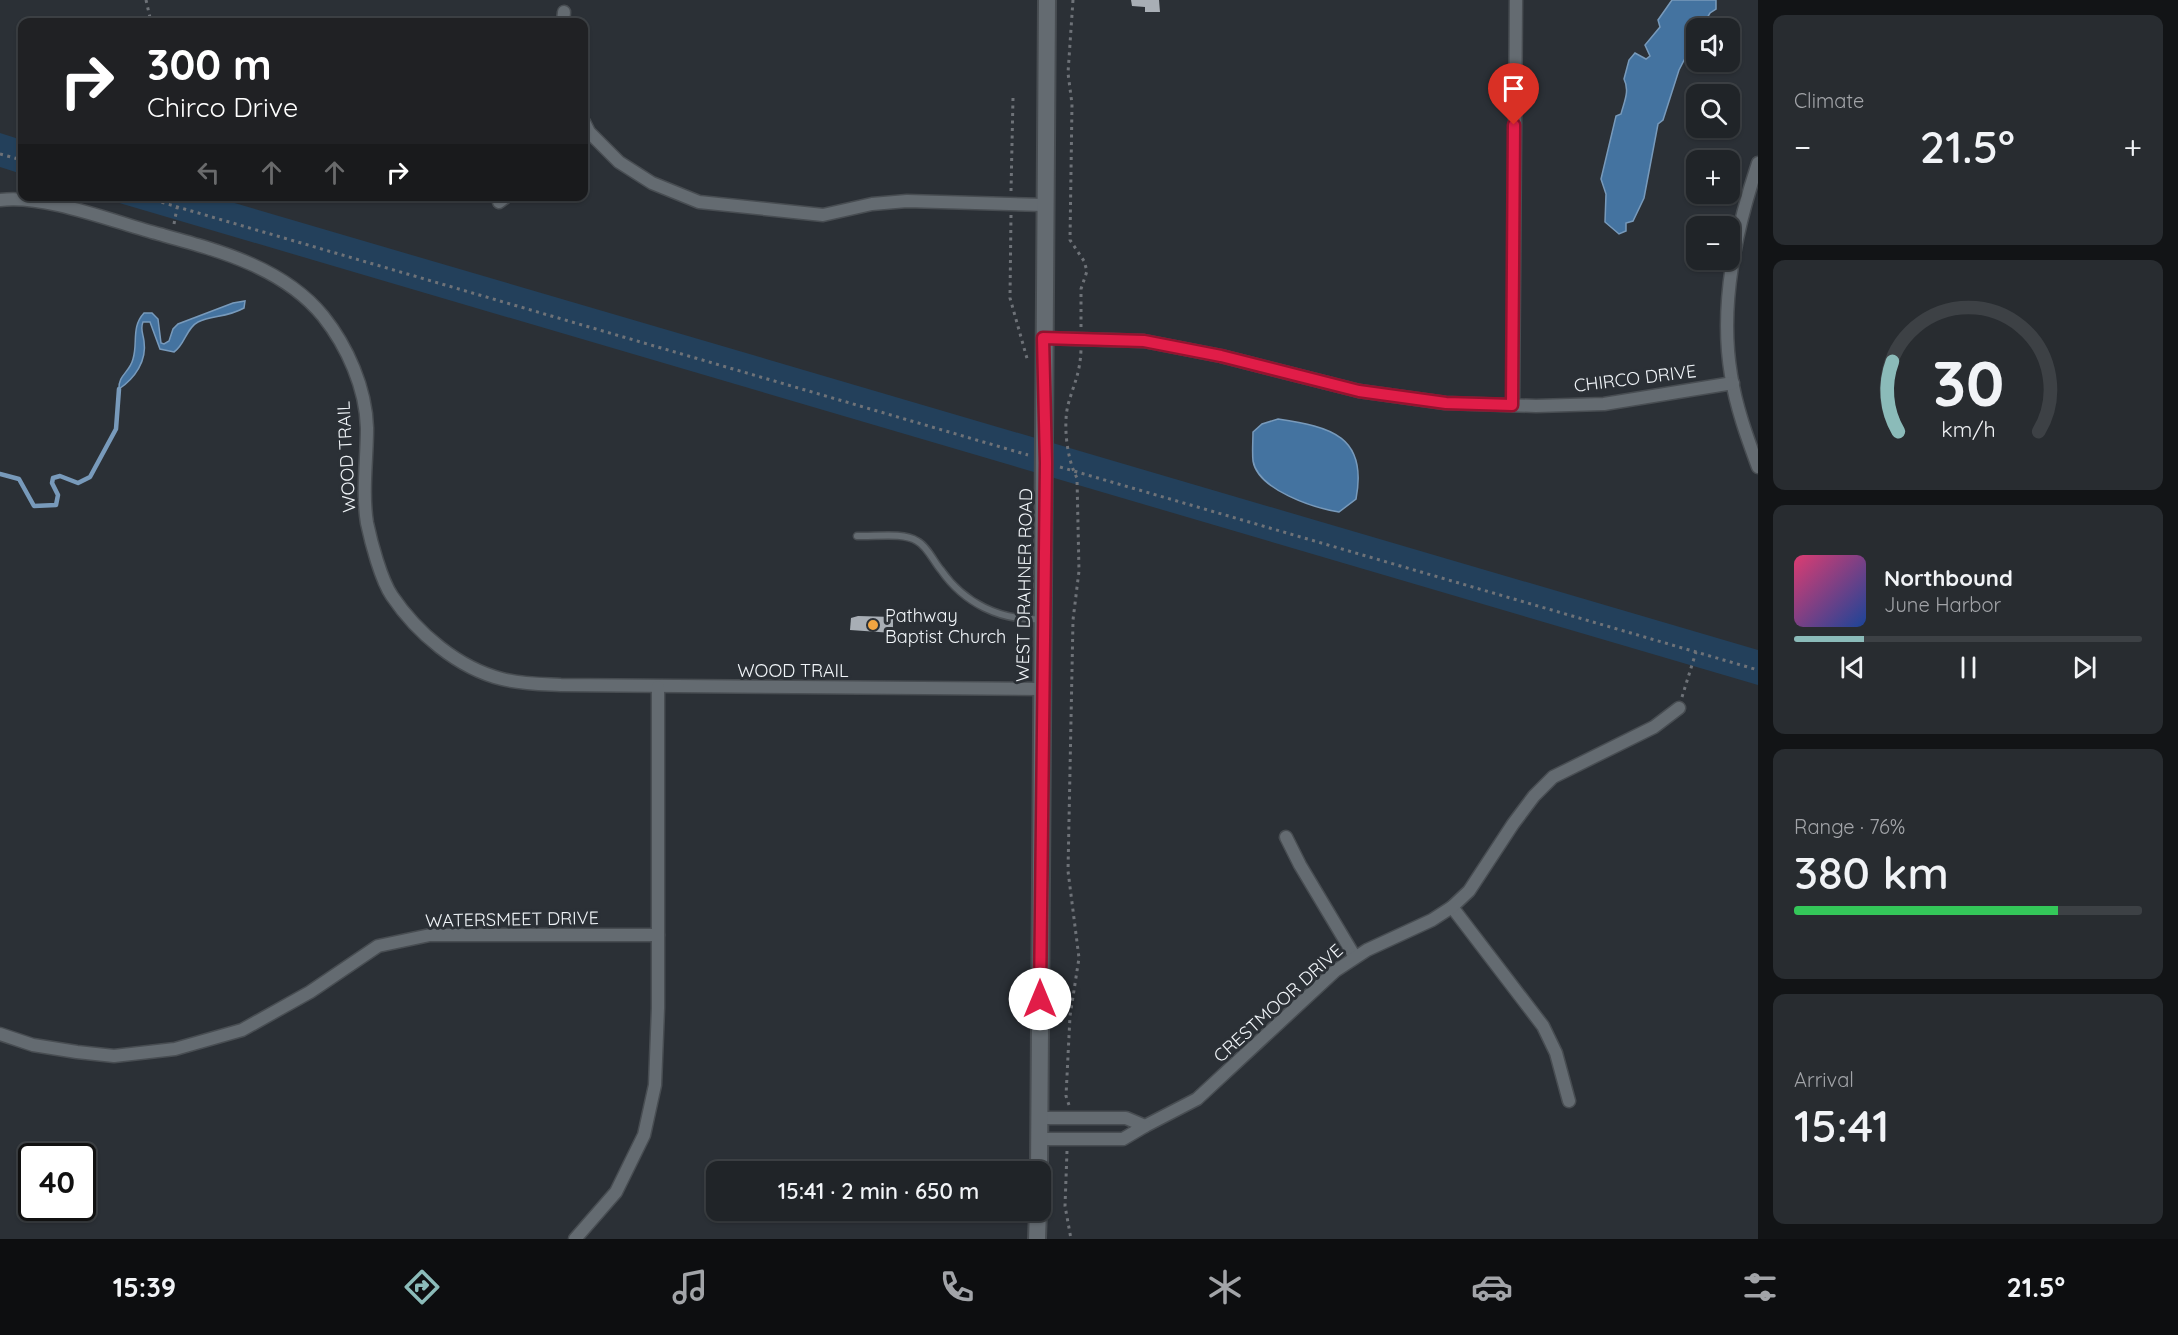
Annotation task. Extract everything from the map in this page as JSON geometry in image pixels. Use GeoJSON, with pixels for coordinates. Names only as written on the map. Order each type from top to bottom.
{"type":"FeatureCollection","features":[{"type":"Feature","properties":{"kind":"street","name":"WEST DRAHNER ROAD"},"geometry":{"type":"LineString","coordinates":[[1038,1161],[1046,463],[1043,338],[1047,0]]}},
{"type":"Feature","properties":{"kind":"street"},"geometry":{"type":"LineString","coordinates":[[1512,405],[1516,0]]}},
{"type":"Feature","properties":{"kind":"street"},"geometry":{"type":"LineString","coordinates":[[588,133],[619,162],[652,183],[699,202],[823,215],[872,204],[907,201],[1044,205]]}},
{"type":"Feature","properties":{"kind":"street"},"geometry":{"type":"LineString","coordinates":[[1758,163],[1732,261],[1728,330],[1733,383],[1740,415],[1758,467]]}},
{"type":"Feature","properties":{"kind":"street","name":"WOOD TRAIL"},"geometry":{"type":"LineString","coordinates":[[0,200],[18,200]]}},
{"type":"Feature","properties":{"kind":"street","name":"WOOD TRAIL"},"geometry":{"type":"LineString","coordinates":[[34,201],[226,253],[282,279],[322,315],[348,354],[364,400],[368,523],[391,594],[417,626],[441,649],[500,679],[529,684],[658,687],[1042,689]]}},
{"type":"Feature","properties":{"kind":"street","name":"CHIRCO DRIVE"},"geometry":{"type":"LineString","coordinates":[[1043,338],[1144,341],[1221,356],[1359,391],[1446,403],[1604,404],[1733,383]]}},
{"type":"Feature","properties":{"kind":"street"},"geometry":{"type":"LineString","coordinates":[[575,1239],[616,1192],[644,1135],[655,1085],[658,935],[658,687]]}},
{"type":"Feature","properties":{"kind":"street","name":"CRESTMOOR DRIVE"},"geometry":{"type":"LineString","coordinates":[[1039,1139],[1124,1139],[1197,1099],[1327,979],[1355,957],[1432,920],[1452,907],[1469,891],[1527,806],[1553,777],[1654,727],[1679,708]]}},
{"type":"Feature","properties":{"kind":"street"},"geometry":{"type":"LineString","coordinates":[[1286,837],[1300,865],[1355,957]]}},
{"type":"Feature","properties":{"kind":"street"},"geometry":{"type":"LineString","coordinates":[[1452,907],[1543,1026],[1556,1053],[1569,1101]]}},
{"type":"Feature","properties":{"kind":"street","name":"WATERSMEET DRIVE"},"geometry":{"type":"LineString","coordinates":[[0,1034],[33,1045],[114,1056],[175,1049],[242,1030],[295,1002],[378,946],[430,935],[658,935]]}},
{"type":"Feature","properties":{"kind":"street"},"geometry":{"type":"LineString","coordinates":[[1039,1118],[1126,1118],[1145,1126]]}},
{"type":"Feature","properties":{"kind":"street"},"geometry":{"type":"LineString","coordinates":[[1037,1239],[1038,1221]]}},
{"type":"Feature","properties":{"kind":"lane"},"geometry":{"type":"LineString","coordinates":[[857,536],[918,541],[963,597],[991,612],[1025,620],[1043,619]]}},
{"type":"Feature","properties":{"kind":"path"},"geometry":{"type":"LineString","coordinates":[[146,0],[150,18]]}},
{"type":"Feature","properties":{"kind":"path"},"geometry":{"type":"LineString","coordinates":[[1073,0],[1068,73],[1072,104],[1070,240],[1084,261],[1087,271],[1081,289],[1080,373],[1068,406],[1067,436],[1072,470],[1077,478],[1078,571],[1073,620],[1068,871],[1079,958],[1071,1008],[1066,1095],[1073,1118]]}},
{"type":"Feature","properties":{"kind":"path"},"geometry":{"type":"LineString","coordinates":[[1012,98],[1010,298],[1030,370]]}},
{"type":"Feature","properties":{"kind":"path"},"geometry":{"type":"LineString","coordinates":[[0,154],[18,159]]}},
{"type":"Feature","properties":{"kind":"path"},"geometry":{"type":"LineString","coordinates":[[157,201],[1031,457],[1032,445]]}},
{"type":"Feature","properties":{"kind":"path"},"geometry":{"type":"LineString","coordinates":[[1046,463],[1758,670]]}},
{"type":"Feature","properties":{"kind":"path"},"geometry":{"type":"LineString","coordinates":[[1679,708],[1696,652]]}},
{"type":"Feature","properties":{"kind":"path"},"geometry":{"type":"LineString","coordinates":[[1067,1139],[1065,1206],[1071,1239]]}},
{"type":"Feature","properties":{"kind":"shaded area"},"geometry":{"type":"Polygon","coordinates":[[[1672,0],[1716,0],[1716,9],[1707,18],[1686,18],[1686,56],[1679,70],[1663,120],[1658,124],[1644,198],[1633,221],[1626,223],[1626,231],[1619,234],[1605,222],[1606,194],[1601,179],[1616,116],[1621,114],[1626,96],[1624,79],[1629,60],[1635,53],[1646,59],[1650,56],[1645,45],[1660,27],[1658,20],[1672,0]]]}},
{"type":"Feature","properties":{"kind":"shaded area"},"geometry":{"type":"Polygon","coordinates":[[[0,133],[18,139],[18,173],[0,167],[0,133]]]}},
{"type":"Feature","properties":{"kind":"shaded area"},"geometry":{"type":"Polygon","coordinates":[[[113,201],[228,201],[1758,650],[1758,685],[113,201]]]}},
{"type":"Feature","properties":{"kind":"shaded area"},"geometry":{"type":"Polygon","coordinates":[[[245,301],[244,308],[198,322],[174,352],[160,349],[150,322],[143,322],[144,355],[142,362],[130,380],[119,389],[120,380],[133,359],[136,329],[144,313],[152,313],[158,319],[161,343],[164,344],[169,341],[173,329],[178,324],[233,303],[245,301]]]}},
{"type":"Feature","properties":{"kind":"shaded area"},"geometry":{"type":"Polygon","coordinates":[[[1278,419],[1329,431],[1351,448],[1356,461],[1358,478],[1356,499],[1339,512],[1328,510],[1288,496],[1265,481],[1253,461],[1253,432],[1262,424],[1278,419]]]}},
{"type":"Feature","properties":{"kind":"building"},"geometry":{"type":"Polygon","coordinates":[[[1131,0],[1159,0],[1160,12],[1145,12],[1145,7],[1132,6],[1131,0]]]}},
{"type":"Feature","properties":{"kind":"building","name":"Pathway Baptist Church"},"geometry":{"type":"Polygon","coordinates":[[[858,616],[893,617],[893,633],[850,630],[851,618],[858,616]]]}},
{"type":"Feature","properties":{"kind":"waterway"},"geometry":{"type":"LineString","coordinates":[[0,474],[19,479],[34,506],[56,505],[58,495],[52,483],[53,478],[60,476],[78,483],[90,477],[116,429],[119,389]]}},
{"type":"Feature","properties":{"kind":"place","name":"Pathway Baptist Church"},"geometry":{"type":"Point","coordinates":[873,625]}},
{"type":"Feature","properties":{"kind":"route"},"geometry":{"type":"LineString","coordinates":[[1040,999],[1046,463],[1043,338],[1144,341],[1221,356],[1359,391],[1446,403],[1512,405],[1514,125]]}}]}
